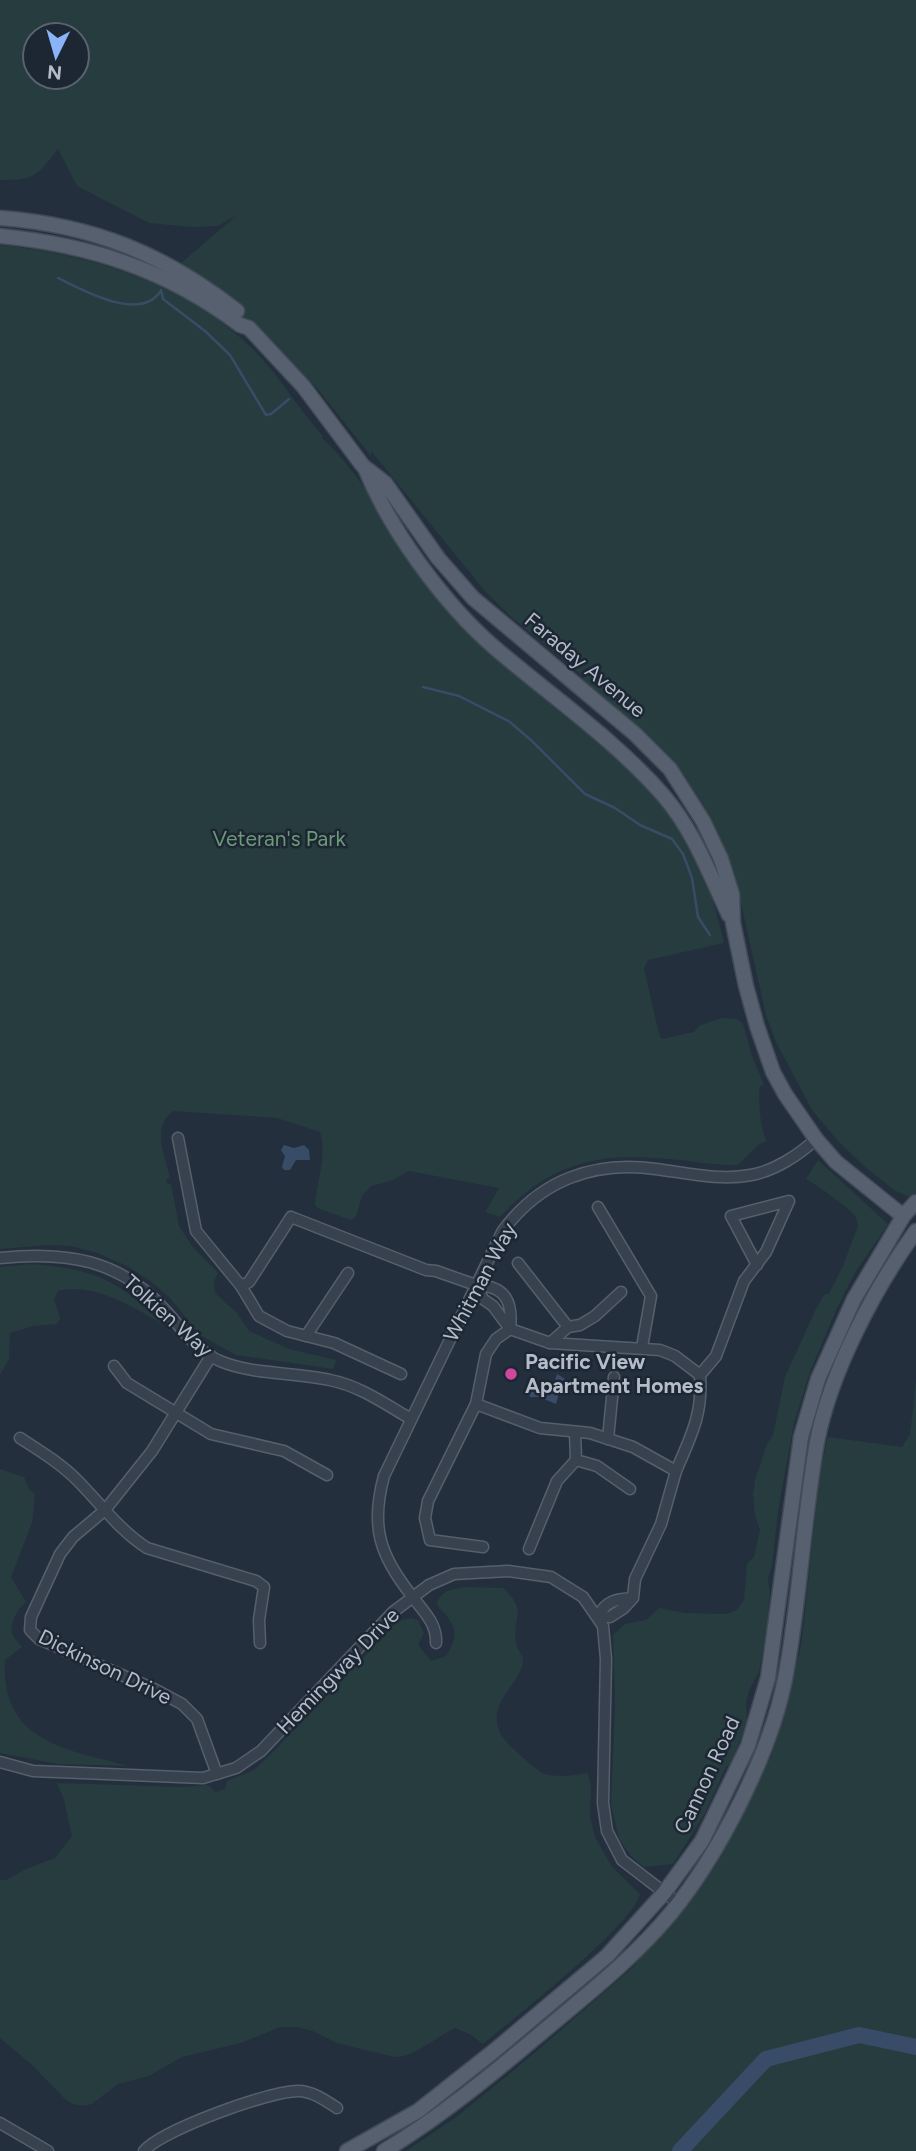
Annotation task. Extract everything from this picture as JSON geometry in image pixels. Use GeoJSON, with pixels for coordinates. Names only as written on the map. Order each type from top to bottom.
{"type":"FeatureCollection","features":[{"type":"Feature","properties":{"kind":"main road","name":"Faraday Avenue"},"geometry":{"type":"LineString","coordinates":[[0,218],[63,225],[118,241],[152,257],[212,293],[248,320],[249,328]]}},
{"type":"Feature","properties":{"kind":"main road","name":"Faraday Avenue"},"geometry":{"type":"LineString","coordinates":[[0,236],[89,250],[131,263],[194,293],[240,325],[249,328],[303,386],[363,466],[374,492],[403,539],[463,617],[493,646],[625,756],[665,796],[696,842],[733,923]]}},
{"type":"Feature","properties":{"kind":"main road","name":"Faraday Avenue"},"geometry":{"type":"LineString","coordinates":[[363,466],[385,483],[438,558],[473,598],[635,734],[670,769],[703,821],[721,859],[732,894],[733,923],[752,1007],[769,1060],[785,1094],[816,1139],[836,1162],[916,1224]]}},
{"type":"Feature","properties":{"kind":"main road","name":"Cannon Road"},"geometry":{"type":"LineString","coordinates":[[347,2151],[418,2110],[494,2052],[607,1956],[664,1893],[702,1841],[748,1745],[768,1678],[805,1425],[818,1379],[854,1298],[901,1213],[916,1202]]}},
{"type":"Feature","properties":{"kind":"main road","name":"Cannon Road"},"geometry":{"type":"LineString","coordinates":[[384,2151],[428,2124],[619,1967],[678,1903],[716,1849],[763,1751],[784,1681],[818,1440],[834,1385],[868,1306],[916,1231]]}},
{"type":"Feature","properties":{"kind":"street"},"geometry":{"type":"LineString","coordinates":[[178,1138],[196,1231],[240,1286],[259,1316],[287,1331],[334,1343],[401,1374]]}},
{"type":"Feature","properties":{"kind":"street","name":"Whitman Way"},"geometry":{"type":"LineString","coordinates":[[436,1643],[436,1634],[429,1617],[413,1598],[382,1547],[376,1520],[377,1500],[384,1476],[411,1419],[510,1221],[532,1200],[560,1182],[598,1168],[638,1166],[708,1176],[753,1175],[782,1163],[816,1139]]}},
{"type":"Feature","properties":{"kind":"street"},"geometry":{"type":"LineString","coordinates":[[678,1903],[622,1860],[605,1824],[603,1779],[606,1659],[603,1626],[598,1617],[602,1607],[615,1599],[634,1598],[635,1579],[661,1524],[676,1471],[696,1427],[700,1409],[700,1375],[716,1356],[744,1280],[757,1265],[766,1252],[789,1201],[731,1216],[757,1265]]}},
{"type":"Feature","properties":{"kind":"street"},"geometry":{"type":"LineString","coordinates":[[598,1207],[651,1296],[642,1347]]}},
{"type":"Feature","properties":{"kind":"street"},"geometry":{"type":"LineString","coordinates":[[240,1286],[249,1282],[291,1217],[426,1270],[476,1285],[489,1286],[506,1298],[512,1310],[510,1329],[496,1339],[486,1354],[476,1404],[428,1501],[425,1518],[429,1540],[483,1547]]}},
{"type":"Feature","properties":{"kind":"street","name":"Tolkien Way"},"geometry":{"type":"LineString","coordinates":[[0,1258],[53,1255],[91,1262],[122,1273],[163,1307],[195,1344],[211,1356],[234,1366],[331,1380],[360,1390],[411,1419]]}},
{"type":"Feature","properties":{"kind":"street"},"geometry":{"type":"LineString","coordinates":[[517,1263],[568,1327]]}},
{"type":"Feature","properties":{"kind":"street"},"geometry":{"type":"LineString","coordinates":[[306,1336],[348,1273]]}},
{"type":"Feature","properties":{"kind":"street"},"geometry":{"type":"LineString","coordinates":[[550,1343],[568,1327],[580,1325],[595,1316],[621,1293]]}},
{"type":"Feature","properties":{"kind":"street"},"geometry":{"type":"LineString","coordinates":[[510,1329],[550,1343],[660,1350],[675,1356],[700,1375]]}},
{"type":"Feature","properties":{"kind":"street","name":"Dickinson Drive"},"geometry":{"type":"LineString","coordinates":[[211,1356],[152,1451],[105,1510],[74,1537],[60,1555],[31,1617],[30,1630],[39,1639],[183,1704],[197,1719],[217,1774]]}},
{"type":"Feature","properties":{"kind":"street"},"geometry":{"type":"LineString","coordinates":[[114,1366],[127,1382],[211,1434],[284,1451],[327,1475]]}},
{"type":"Feature","properties":{"kind":"street"},"geometry":{"type":"LineString","coordinates":[[608,1439],[614,1377]]}},
{"type":"Feature","properties":{"kind":"street"},"geometry":{"type":"LineString","coordinates":[[476,1404],[540,1428],[590,1433],[632,1447],[676,1471]]}},
{"type":"Feature","properties":{"kind":"street"},"geometry":{"type":"LineString","coordinates":[[529,1549],[557,1481],[576,1461],[575,1432]]}},
{"type":"Feature","properties":{"kind":"street"},"geometry":{"type":"LineString","coordinates":[[20,1438],[62,1467],[133,1539],[147,1548],[256,1581],[264,1587],[259,1620],[260,1643]]}},
{"type":"Feature","properties":{"kind":"street"},"geometry":{"type":"LineString","coordinates":[[576,1461],[597,1466],[630,1489]]}},
{"type":"Feature","properties":{"kind":"street","name":"Hemingway Drive"},"geometry":{"type":"LineString","coordinates":[[0,1762],[33,1771],[173,1778],[203,1778],[236,1768],[261,1751],[393,1612],[429,1585],[454,1574],[508,1571],[551,1577],[583,1597],[598,1617]]}},
{"type":"Feature","properties":{"kind":"street"},"geometry":{"type":"LineString","coordinates":[[144,2151],[149,2145],[174,2131],[277,2092],[301,2091],[320,2097],[337,2108]]}},
{"type":"Feature","properties":{"kind":"street"},"geometry":{"type":"LineString","coordinates":[[0,2123],[31,2147],[48,2151]]}},
{"type":"Feature","properties":{"kind":"green space"},"geometry":{"type":"Polygon","coordinates":[[[0,0],[916,0],[916,1193],[909,1197],[894,1190],[838,1141],[812,1110],[776,1042],[766,1015],[738,890],[706,815],[579,678],[585,678],[509,615],[485,591],[316,387],[181,263],[237,215],[218,226],[192,227],[149,223],[77,186],[58,149],[40,171],[21,179],[0,180],[0,0]]]}},
{"type":"Feature","properties":{"kind":"green space","name":"Veteran's Park"},"geometry":{"type":"Polygon","coordinates":[[[0,245],[68,256],[135,276],[167,290],[227,326],[262,359],[322,438],[357,478],[416,569],[449,613],[485,648],[618,758],[659,802],[693,853],[712,897],[724,943],[648,960],[644,968],[659,1034],[662,1039],[694,1032],[699,1026],[721,1018],[737,1019],[743,1024],[764,1085],[760,1086],[759,1106],[767,1141],[758,1145],[738,1165],[627,1157],[582,1163],[540,1182],[500,1217],[485,1212],[499,1188],[409,1171],[393,1180],[371,1186],[362,1196],[356,1216],[351,1220],[315,1205],[322,1159],[320,1132],[277,1118],[173,1111],[166,1118],[161,1134],[170,1178],[166,1180],[171,1184],[179,1226],[192,1246],[218,1273],[214,1281],[215,1293],[237,1313],[249,1331],[289,1349],[336,1360],[333,1369],[236,1355],[200,1335],[170,1298],[149,1280],[127,1266],[97,1253],[71,1246],[47,1245],[0,1249],[0,245]]]}},
{"type":"Feature","properties":{"kind":"green space"},"geometry":{"type":"Polygon","coordinates":[[[818,1160],[888,1224],[855,1273],[837,1308],[810,1372],[794,1423],[768,1578],[770,1594],[759,1672],[750,1688],[746,1702],[747,1721],[731,1764],[726,1767],[705,1813],[673,1864],[644,1867],[631,1856],[619,1839],[611,1805],[615,1703],[613,1635],[625,1624],[646,1620],[659,1608],[684,1613],[727,1614],[737,1610],[744,1600],[747,1564],[754,1557],[760,1530],[753,1495],[755,1480],[767,1444],[773,1435],[785,1377],[815,1311],[824,1295],[829,1293],[843,1266],[858,1226],[852,1212],[806,1179],[818,1160]]]}},
{"type":"Feature","properties":{"kind":"green space"},"geometry":{"type":"Polygon","coordinates":[[[30,1264],[71,1269],[103,1279],[132,1296],[162,1324],[99,1293],[72,1289],[58,1291],[54,1299],[60,1318],[57,1324],[33,1326],[10,1333],[9,1359],[0,1375],[0,1267],[30,1264]]]}},
{"type":"Feature","properties":{"kind":"green space"},"geometry":{"type":"Polygon","coordinates":[[[916,1381],[916,2151],[406,2151],[455,2118],[632,1968],[715,1866],[772,1754],[801,1647],[820,1472],[828,1437],[902,1447],[910,1434],[916,1381]]]}},
{"type":"Feature","properties":{"kind":"green space"},"geometry":{"type":"Polygon","coordinates":[[[0,1469],[24,1477],[29,1489],[35,1494],[32,1523],[11,1577],[26,1602],[12,1624],[12,1633],[22,1647],[5,1660],[6,1687],[13,1709],[25,1725],[61,1747],[128,1766],[58,1764],[0,1753],[0,1469]]]}},
{"type":"Feature","properties":{"kind":"green space"},"geometry":{"type":"Polygon","coordinates":[[[464,1587],[503,1588],[515,1603],[518,1614],[516,1642],[523,1663],[498,1708],[499,1731],[515,1750],[545,1774],[561,1776],[588,1773],[591,1787],[590,1817],[595,1837],[612,1867],[640,1894],[633,1908],[617,1927],[570,1971],[483,2044],[455,2028],[409,2054],[394,2057],[337,2043],[313,2031],[280,2027],[241,2043],[182,2057],[149,2076],[118,2084],[92,2104],[83,2106],[66,2100],[32,2065],[0,2038],[0,1880],[6,1880],[55,1858],[72,1836],[64,1800],[57,1783],[182,1787],[209,1785],[215,1792],[225,1789],[227,1781],[254,1770],[271,1754],[398,1621],[411,1618],[418,1620],[424,1633],[418,1645],[431,1661],[446,1656],[455,1634],[452,1623],[437,1605],[438,1600],[451,1590],[464,1587]]]}},
{"type":"Feature","properties":{"kind":"water"},"geometry":{"type":"Polygon","coordinates":[[[284,1145],[294,1148],[304,1145],[309,1150],[310,1160],[296,1160],[290,1170],[284,1170],[282,1167],[285,1156],[281,1150],[284,1145]]]}},
{"type":"Feature","properties":{"kind":"water"},"geometry":{"type":"Polygon","coordinates":[[[557,1374],[565,1379],[566,1386],[560,1390],[556,1404],[539,1397],[530,1397],[530,1389],[541,1393],[548,1391],[557,1374]]]}},
{"type":"Feature","properties":{"kind":"waterway"},"geometry":{"type":"LineString","coordinates":[[58,278],[95,296],[125,304],[151,301],[160,292]]}},
{"type":"Feature","properties":{"kind":"waterway"},"geometry":{"type":"LineString","coordinates":[[161,290],[163,299],[205,331],[230,355],[266,415],[289,399]]}},
{"type":"Feature","properties":{"kind":"waterway"},"geometry":{"type":"LineString","coordinates":[[423,687],[459,696],[510,722],[585,794],[615,808],[640,825],[672,839],[683,854],[692,878],[698,917],[710,935]]}},
{"type":"Feature","properties":{"kind":"waterway"},"geometry":{"type":"LineString","coordinates":[[680,2151],[766,2059],[859,2035],[916,2047]]}},
{"type":"Feature","properties":{"kind":"place","name":"Pacific View Apartment Homes"},"geometry":{"type":"Point","coordinates":[511,1374]}}]}
